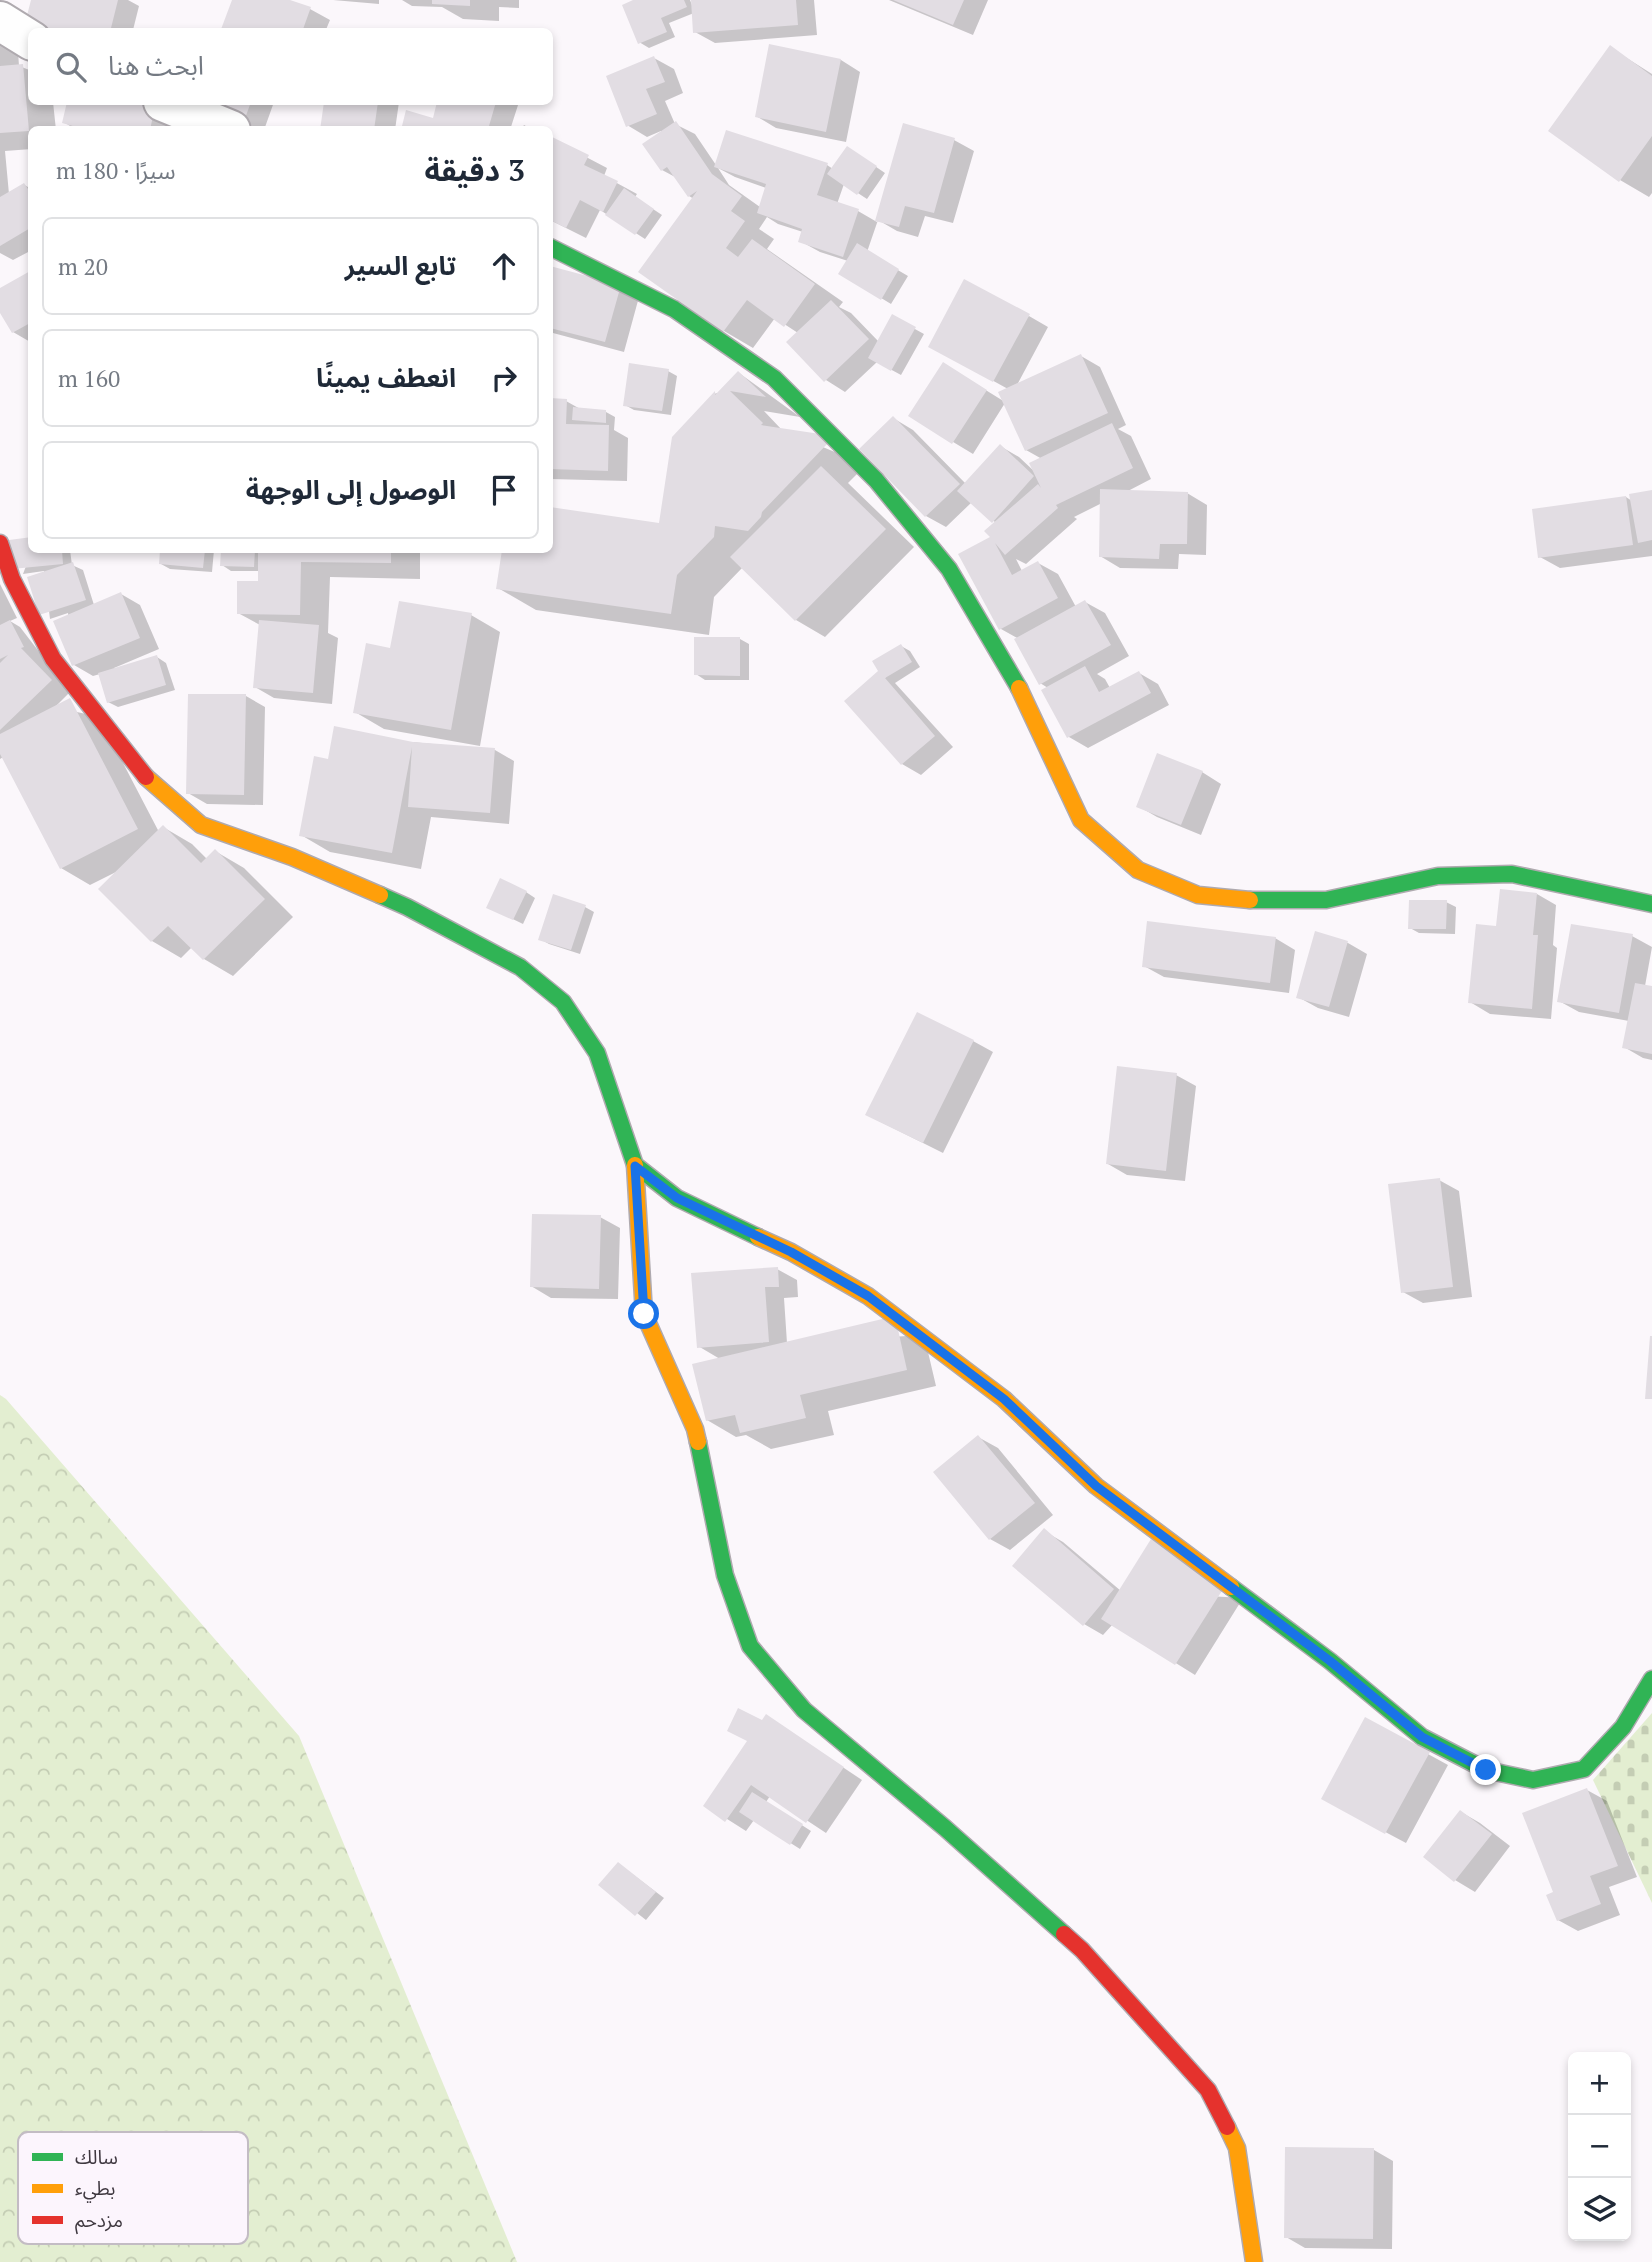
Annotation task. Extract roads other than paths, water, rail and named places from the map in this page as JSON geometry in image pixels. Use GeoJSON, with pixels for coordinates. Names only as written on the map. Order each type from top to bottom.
{"type":"FeatureCollection","features":[{"type":"Feature","properties":{"kind":"street"},"geometry":{"type":"LineString","coordinates":[[0,21],[28,38]]}},
{"type":"Feature","properties":{"kind":"street"},"geometry":{"type":"LineString","coordinates":[[170,105],[221,126]]}},
{"type":"Feature","properties":{"kind":"street"},"geometry":{"type":"LineString","coordinates":[[553,248],[674,309],[774,378],[876,480],[949,569],[1016,682],[1081,820],[1138,870],[1198,895],[1242,901],[1326,900],[1438,876],[1513,874],[1652,904]]}},
{"type":"Feature","properties":{"kind":"street"},"geometry":{"type":"LineString","coordinates":[[0,543],[12,579],[53,659],[143,774],[201,825],[292,857],[407,907],[520,967],[564,1002],[597,1053],[635,1166],[644,1314],[695,1429],[725,1576],[750,1646],[804,1710],[945,1828],[1082,1950],[1208,2090],[1237,2147],[1254,2262]]}},
{"type":"Feature","properties":{"kind":"street"},"geometry":{"type":"LineString","coordinates":[[635,1166],[677,1198],[791,1252],[868,1296],[1004,1399],[1096,1486],[1330,1661],[1422,1737],[1486,1770],[1534,1780],[1584,1769],[1623,1727],[1652,1679]]}}]}
